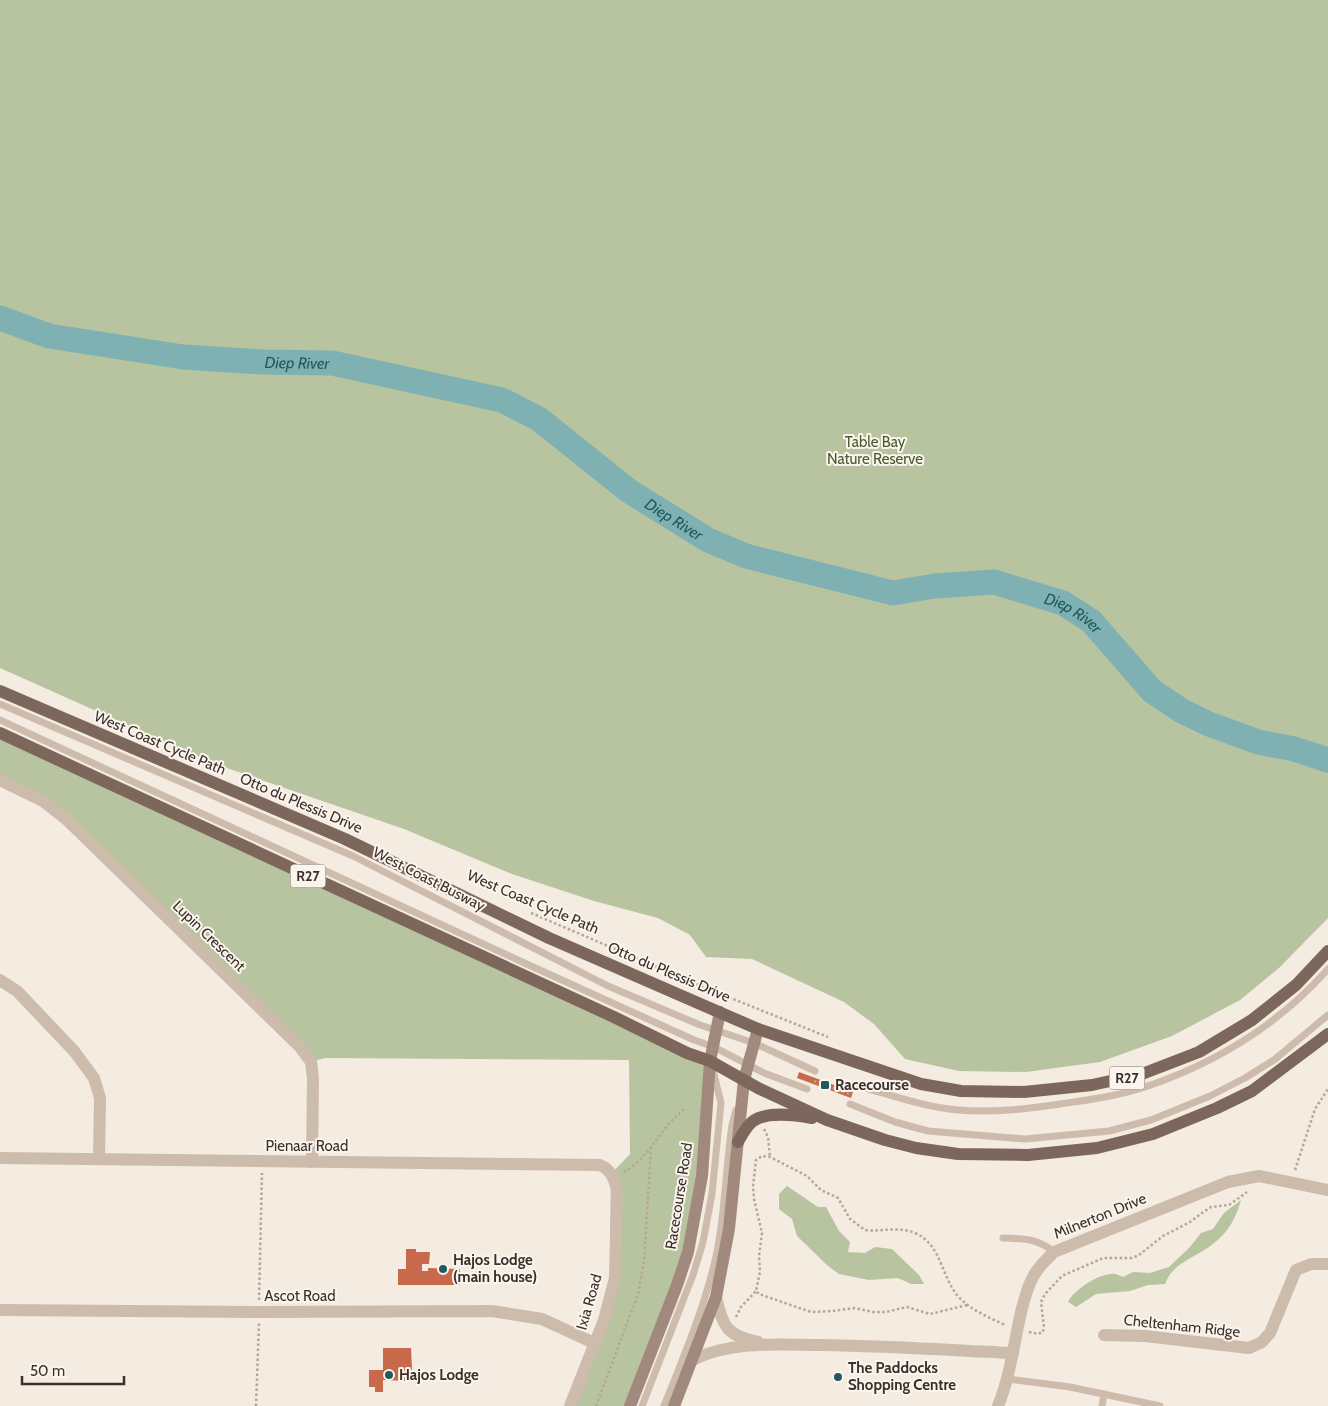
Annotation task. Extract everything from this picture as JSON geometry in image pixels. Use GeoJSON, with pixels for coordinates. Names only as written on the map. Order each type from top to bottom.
{"type":"FeatureCollection","features":[{"type":"Feature","properties":{"kind":"main road","name":"Otto du Plessis Drive"},"geometry":{"type":"LineString","coordinates":[[0,691],[345,838],[548,938],[758,1029],[921,1084],[962,1091],[1024,1092],[1092,1085],[1142,1074],[1199,1052],[1252,1020],[1296,985],[1328,951]]}},
{"type":"Feature","properties":{"kind":"main road","name":"R27"},"geometry":{"type":"LineString","coordinates":[[0,733],[688,1053],[710,1061],[744,1080],[827,1120],[885,1140],[916,1148],[958,1154],[1028,1155],[1097,1148],[1153,1134],[1217,1108],[1252,1091],[1328,1034]]}},
{"type":"Feature","properties":{"kind":"main road","name":"Racecourse Road"},"geometry":{"type":"LineString","coordinates":[[630,1406],[688,1252],[702,1176],[710,1061],[718,1031],[720,1012]]}},
{"type":"Feature","properties":{"kind":"main road"},"geometry":{"type":"LineString","coordinates":[[674,1406],[716,1298],[729,1229],[744,1080],[758,1029]]}},
{"type":"Feature","properties":{"kind":"main road"},"geometry":{"type":"LineString","coordinates":[[738,1142],[752,1122],[764,1116],[798,1116],[827,1120]]}},
{"type":"Feature","properties":{"kind":"street","name":"Lupin Crescent"},"geometry":{"type":"LineString","coordinates":[[0,780],[43,802],[66,819],[300,1047],[311,1062],[314,1079],[312,1162]]}},
{"type":"Feature","properties":{"kind":"street"},"geometry":{"type":"LineString","coordinates":[[0,980],[17,991],[74,1051],[94,1078],[100,1098],[99,1159]]}},
{"type":"Feature","properties":{"kind":"street","name":"Pienaar Road"},"geometry":{"type":"LineString","coordinates":[[0,1158],[600,1165],[606,1168],[612,1176]]}},
{"type":"Feature","properties":{"kind":"street","name":"Ixia Road"},"geometry":{"type":"LineString","coordinates":[[570,1406],[604,1320],[615,1278],[617,1207],[616,1190],[612,1176]]}},
{"type":"Feature","properties":{"kind":"street","name":"Milnerton Drive"},"geometry":{"type":"LineString","coordinates":[[998,1406],[1008,1379],[1027,1288],[1035,1272],[1054,1252],[1228,1182],[1260,1176],[1328,1190]]}},
{"type":"Feature","properties":{"kind":"street","name":"Cheltenham Ridge"},"geometry":{"type":"LineString","coordinates":[[1104,1335],[1145,1336],[1249,1348],[1262,1342],[1270,1333],[1296,1270],[1311,1264],[1328,1264]]}},
{"type":"Feature","properties":{"kind":"street"},"geometry":{"type":"LineString","coordinates":[[716,1298],[720,1315],[726,1326],[734,1334],[742,1339],[769,1344]]}},
{"type":"Feature","properties":{"kind":"street","name":"Ascot Road"},"geometry":{"type":"LineString","coordinates":[[0,1310],[492,1311],[542,1319],[594,1343]]}},
{"type":"Feature","properties":{"kind":"street"},"geometry":{"type":"LineString","coordinates":[[692,1360],[706,1353],[725,1348],[769,1344],[866,1346],[1013,1353]]}},
{"type":"Feature","properties":{"kind":"lane","name":"West Coast Busway"},"geometry":{"type":"LineString","coordinates":[[0,704],[353,856],[608,986],[718,1031],[754,1043],[815,1071]]}},
{"type":"Feature","properties":{"kind":"lane"},"geometry":{"type":"LineString","coordinates":[[0,720],[520,961],[714,1047],[764,1073],[807,1089]]}},
{"type":"Feature","properties":{"kind":"lane"},"geometry":{"type":"LineString","coordinates":[[858,1086],[935,1107],[958,1110],[1025,1109],[1115,1095],[1144,1087],[1204,1064],[1259,1032],[1310,987],[1328,968]]}},
{"type":"Feature","properties":{"kind":"lane"},"geometry":{"type":"LineString","coordinates":[[850,1104],[895,1122],[928,1131],[1025,1139],[1108,1131],[1151,1120],[1210,1096],[1274,1060],[1328,1015]]}},
{"type":"Feature","properties":{"kind":"lane"},"geometry":{"type":"LineString","coordinates":[[642,1406],[692,1276],[703,1242],[712,1194],[721,1103],[710,1061]]}},
{"type":"Feature","properties":{"kind":"lane"},"geometry":{"type":"LineString","coordinates":[[664,1406],[699,1316],[714,1268],[732,1125],[744,1080]]}},
{"type":"Feature","properties":{"kind":"lane"},"geometry":{"type":"LineString","coordinates":[[1003,1238],[1036,1241],[1044,1244],[1054,1252]]}},
{"type":"Feature","properties":{"kind":"lane"},"geometry":{"type":"LineString","coordinates":[[1008,1379],[1104,1394],[1135,1403],[1160,1406]]}},
{"type":"Feature","properties":{"kind":"lane"},"geometry":{"type":"LineString","coordinates":[[1102,1406],[1104,1394]]}},
{"type":"Feature","properties":{"kind":"path","name":"West Coast Cycle Path"},"geometry":{"type":"LineString","coordinates":[[531,913],[828,1038]]}},
{"type":"Feature","properties":{"kind":"path"},"geometry":{"type":"LineString","coordinates":[[1293,1174],[1315,1109],[1328,1089]]}},
{"type":"Feature","properties":{"kind":"path"},"geometry":{"type":"LineString","coordinates":[[612,1176],[642,1160],[677,1114],[686,1108]]}},
{"type":"Feature","properties":{"kind":"path"},"geometry":{"type":"LineString","coordinates":[[763,1127],[768,1137],[770,1157]]}},
{"type":"Feature","properties":{"kind":"path"},"geometry":{"type":"LineString","coordinates":[[596,1406],[638,1294],[644,1260],[651,1148]]}},
{"type":"Feature","properties":{"kind":"path"},"geometry":{"type":"LineString","coordinates":[[734,1323],[738,1310],[756,1291],[760,1272],[759,1256],[762,1233],[754,1199],[755,1164],[758,1158],[770,1157],[807,1176],[821,1190],[838,1198],[850,1219],[865,1230],[886,1228],[918,1234],[937,1253],[952,1288],[968,1305],[976,1312],[1008,1326]]}},
{"type":"Feature","properties":{"kind":"path"},"geometry":{"type":"LineString","coordinates":[[256,1406],[262,1162]]}},
{"type":"Feature","properties":{"kind":"path"},"geometry":{"type":"LineString","coordinates":[[1028,1332],[1038,1334],[1043,1332],[1041,1302],[1045,1294],[1062,1276],[1103,1258],[1132,1258],[1140,1255],[1163,1236],[1190,1222],[1202,1212],[1211,1208],[1229,1205],[1253,1190]]}},
{"type":"Feature","properties":{"kind":"path"},"geometry":{"type":"LineString","coordinates":[[756,1291],[812,1312],[854,1308],[873,1312],[886,1312],[907,1307],[930,1314],[968,1305]]}},
{"type":"Feature","properties":{"kind":"green space","name":"Table Bay Nature Reserve"},"geometry":{"type":"Polygon","coordinates":[[[0,0],[1328,0],[1328,918],[1279,968],[1240,1000],[1172,1036],[1100,1062],[1026,1072],[959,1071],[905,1059],[874,1024],[844,1002],[752,959],[706,957],[690,935],[658,918],[594,901],[512,874],[404,829],[215,764],[0,668],[0,0]]]}},
{"type":"Feature","properties":{"kind":"green space"},"geometry":{"type":"Polygon","coordinates":[[[0,733],[710,1061],[695,1221],[630,1406],[570,1406],[610,1302],[611,1174],[630,1154],[629,1060],[325,1058],[311,1062],[66,819],[0,780],[0,733]]]}},
{"type":"Feature","properties":{"kind":"green space"},"geometry":{"type":"Polygon","coordinates":[[[787,1186],[818,1207],[826,1207],[839,1231],[850,1242],[848,1252],[865,1253],[875,1247],[892,1249],[919,1275],[924,1284],[911,1284],[898,1278],[869,1280],[839,1274],[797,1236],[792,1219],[779,1209],[779,1194],[787,1186]]]}},
{"type":"Feature","properties":{"kind":"green space"},"geometry":{"type":"Polygon","coordinates":[[[1241,1200],[1233,1221],[1221,1237],[1209,1247],[1178,1266],[1168,1277],[1165,1284],[1148,1285],[1130,1291],[1096,1294],[1076,1307],[1068,1302],[1082,1287],[1103,1275],[1116,1274],[1123,1277],[1133,1272],[1150,1273],[1169,1267],[1190,1247],[1201,1233],[1213,1229],[1224,1213],[1241,1200]]]}},
{"type":"Feature","properties":{"kind":"building","name":"Racecourse"},"geometry":{"type":"Polygon","coordinates":[[[799,1072],[853,1092],[851,1098],[797,1078],[799,1072]]]}},
{"type":"Feature","properties":{"kind":"building","name":"Hajos Lodge (main house)"},"geometry":{"type":"Polygon","coordinates":[[[406,1249],[416,1249],[416,1252],[430,1252],[429,1264],[422,1264],[422,1271],[428,1271],[428,1268],[460,1269],[460,1285],[398,1285],[398,1269],[406,1269],[406,1249]]]}},
{"type":"Feature","properties":{"kind":"building","name":"Hajos Lodge"},"geometry":{"type":"Polygon","coordinates":[[[383,1348],[411,1348],[412,1370],[409,1370],[409,1381],[383,1380],[383,1392],[375,1392],[375,1387],[369,1387],[369,1370],[383,1370],[383,1348]]]}},
{"type":"Feature","properties":{"kind":"waterway","name":"Diep River"},"geometry":{"type":"LineString","coordinates":[[0,318],[49,336],[183,357],[262,362],[332,363],[502,400],[539,419],[629,491],[708,540],[746,556],[893,593],[935,586],[994,582],[1063,603],[1091,621],[1152,691],[1182,711],[1209,724],[1258,742],[1294,749],[1328,760]]}},
{"type":"Feature","properties":{"kind":"place","name":"Racecourse"},"geometry":{"type":"Point","coordinates":[825,1085]}},
{"type":"Feature","properties":{"kind":"place","name":"Hajos Lodge (main house)"},"geometry":{"type":"Point","coordinates":[443,1269]}},
{"type":"Feature","properties":{"kind":"place","name":"Hajos Lodge"},"geometry":{"type":"Point","coordinates":[389,1375]}},
{"type":"Feature","properties":{"kind":"place","name":"The Paddocks Shopping Centre"},"geometry":{"type":"Point","coordinates":[838,1377]}}]}
